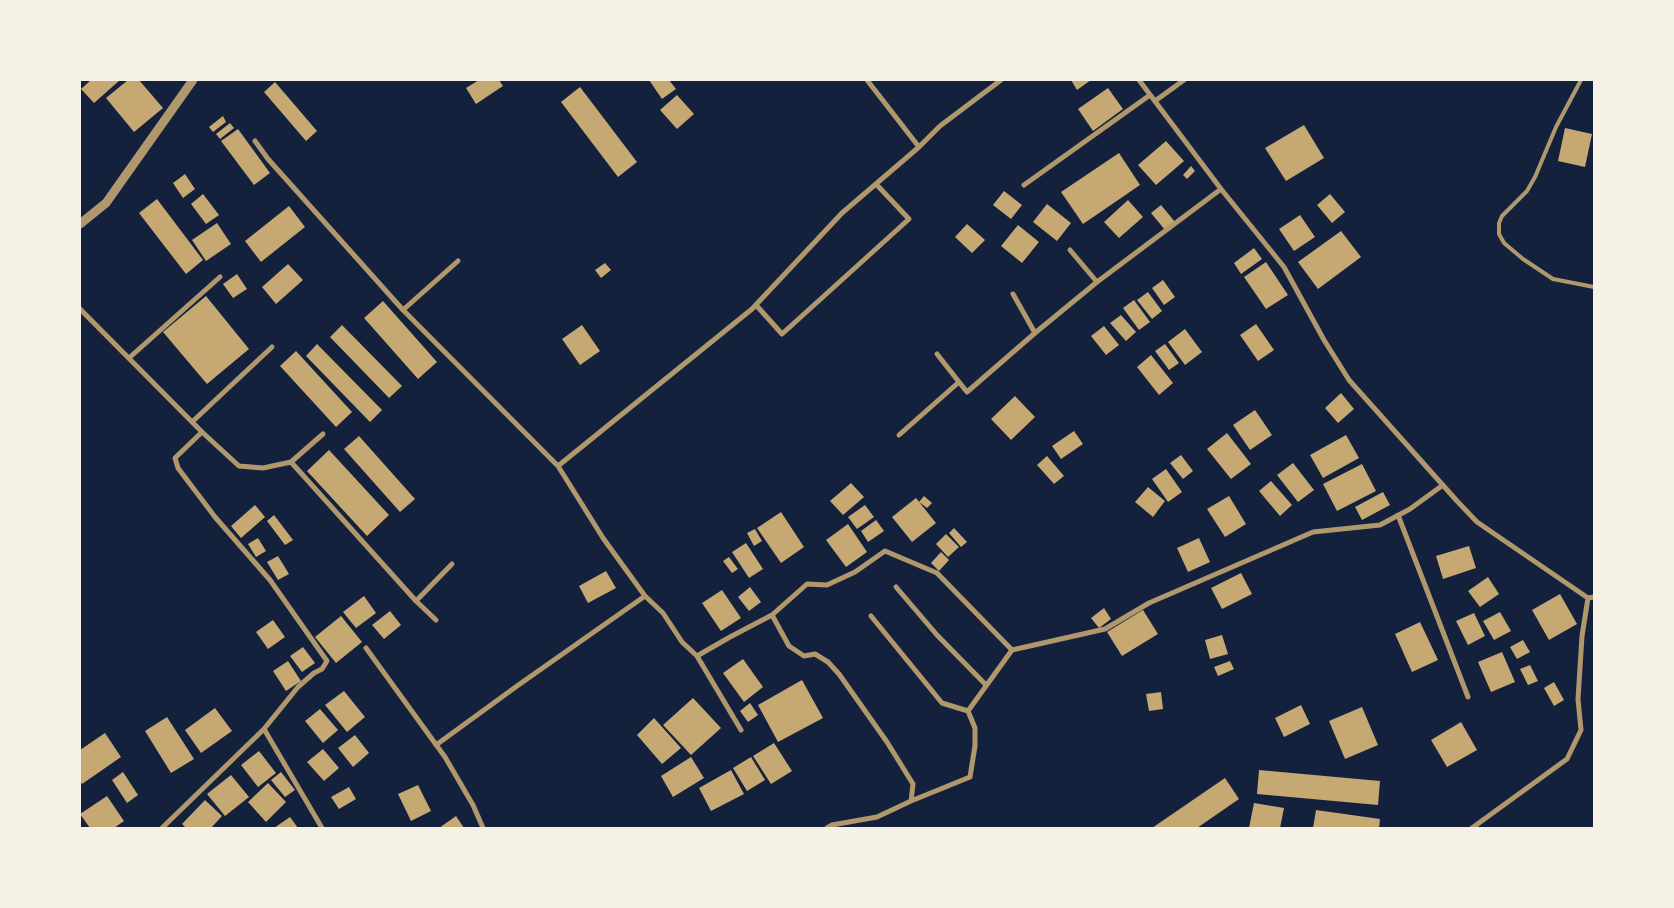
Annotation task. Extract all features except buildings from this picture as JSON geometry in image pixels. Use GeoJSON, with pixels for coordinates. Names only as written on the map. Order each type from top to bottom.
{"type":"FeatureCollection","features":[{"type":"Feature","properties":{"kind":"street"},"geometry":{"type":"LineString","coordinates":[[80,224],[106,203],[193,80]]}},
{"type":"Feature","properties":{"kind":"street"},"geometry":{"type":"LineString","coordinates":[[867,80],[919,148]]}},
{"type":"Feature","properties":{"kind":"street"},"geometry":{"type":"LineString","coordinates":[[558,466],[756,305],[842,213],[919,148],[940,126],[1001,80]]}},
{"type":"Feature","properties":{"kind":"street"},"geometry":{"type":"LineString","coordinates":[[1139,80],[1221,189],[1284,267],[1324,340],[1349,380],[1477,522],[1591,598],[1582,636],[1578,699],[1581,730],[1567,759],[1472,828]]}},
{"type":"Feature","properties":{"kind":"street"},"geometry":{"type":"LineString","coordinates":[[1155,101],[1184,80]]}},
{"type":"Feature","properties":{"kind":"street"},"geometry":{"type":"LineString","coordinates":[[1024,185],[1150,95]]}},
{"type":"Feature","properties":{"kind":"street"},"geometry":{"type":"LineString","coordinates":[[255,141],[268,159],[403,310],[558,466],[602,538],[645,596],[664,613],[682,642],[697,656],[741,730]]}},
{"type":"Feature","properties":{"kind":"street"},"geometry":{"type":"LineString","coordinates":[[756,305],[782,334],[909,219],[876,184]]}},
{"type":"Feature","properties":{"kind":"street"},"geometry":{"type":"LineString","coordinates":[[937,354],[967,392],[1035,332],[1097,282],[1221,189]]}},
{"type":"Feature","properties":{"kind":"street"},"geometry":{"type":"LineString","coordinates":[[1070,250],[1097,282]]}},
{"type":"Feature","properties":{"kind":"street"},"geometry":{"type":"LineString","coordinates":[[403,310],[458,260]]}},
{"type":"Feature","properties":{"kind":"street"},"geometry":{"type":"LineString","coordinates":[[129,358],[220,277]]}},
{"type":"Feature","properties":{"kind":"street"},"geometry":{"type":"LineString","coordinates":[[1013,294],[1035,332]]}},
{"type":"Feature","properties":{"kind":"street"},"geometry":{"type":"LineString","coordinates":[[80,309],[202,432],[239,466],[264,468],[291,462],[323,434]]}},
{"type":"Feature","properties":{"kind":"street"},"geometry":{"type":"LineString","coordinates":[[192,422],[272,347]]}},
{"type":"Feature","properties":{"kind":"street"},"geometry":{"type":"LineString","coordinates":[[899,435],[959,382]]}},
{"type":"Feature","properties":{"kind":"street"},"geometry":{"type":"LineString","coordinates":[[162,828],[264,728],[298,687],[314,673],[322,669],[327,661],[270,580],[215,517],[178,468],[175,458],[202,432]]}},
{"type":"Feature","properties":{"kind":"street"},"geometry":{"type":"LineString","coordinates":[[291,462],[416,601],[436,620]]}},
{"type":"Feature","properties":{"kind":"street"},"geometry":{"type":"LineString","coordinates":[[968,711],[1012,650],[1105,629],[1149,604],[1313,532],[1380,525],[1410,509],[1443,484]]}},
{"type":"Feature","properties":{"kind":"street"},"geometry":{"type":"LineString","coordinates":[[1398,515],[1468,697]]}},
{"type":"Feature","properties":{"kind":"street"},"geometry":{"type":"LineString","coordinates":[[697,656],[730,636],[772,615],[807,584],[827,585],[855,572],[886,551],[937,573],[1012,650]]}},
{"type":"Feature","properties":{"kind":"street"},"geometry":{"type":"LineString","coordinates":[[416,601],[452,564]]}},
{"type":"Feature","properties":{"kind":"street"},"geometry":{"type":"LineString","coordinates":[[896,586],[937,635],[986,685]]}},
{"type":"Feature","properties":{"kind":"street"},"geometry":{"type":"LineString","coordinates":[[436,745],[645,596]]}},
{"type":"Feature","properties":{"kind":"street"},"geometry":{"type":"LineString","coordinates":[[772,615],[789,646],[804,656],[815,654],[828,662],[839,674],[887,742],[913,784],[911,801]]}},
{"type":"Feature","properties":{"kind":"street"},"geometry":{"type":"LineString","coordinates":[[871,616],[942,703],[968,711]]}},
{"type":"Feature","properties":{"kind":"street"},"geometry":{"type":"LineString","coordinates":[[366,648],[436,745],[473,805],[483,828]]}},
{"type":"Feature","properties":{"kind":"street"},"geometry":{"type":"LineString","coordinates":[[827,828],[832,825],[878,817],[911,801],[970,777],[975,746],[975,728],[968,711]]}},
{"type":"Feature","properties":{"kind":"street"},"geometry":{"type":"LineString","coordinates":[[264,728],[322,828]]}},
{"type":"Feature","properties":{"kind":"lane"},"geometry":{"type":"LineString","coordinates":[[1581,80],[1556,126],[1535,177],[1527,191],[1502,216],[1499,223],[1499,234],[1504,243],[1523,259],[1553,279],[1594,287]]}}]}
